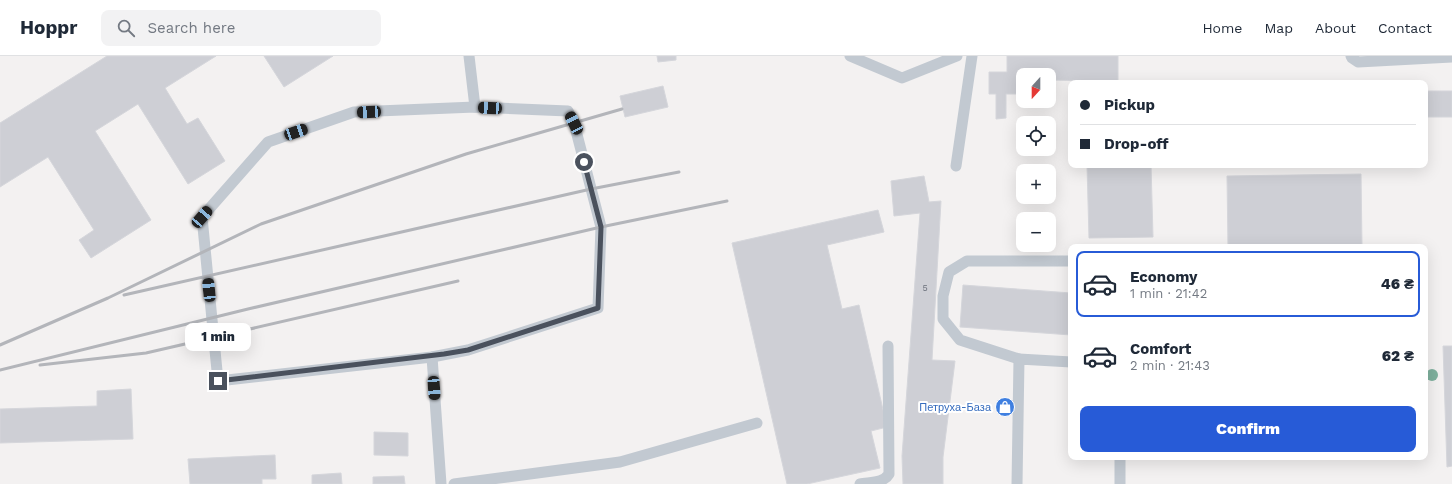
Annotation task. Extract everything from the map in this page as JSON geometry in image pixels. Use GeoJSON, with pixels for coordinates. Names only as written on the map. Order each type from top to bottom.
{"type":"FeatureCollection","features":[{"type":"Feature","properties":{"kind":"lane"},"geometry":{"type":"LineString","coordinates":[[469,56],[475,107]]}},
{"type":"Feature","properties":{"kind":"lane"},"geometry":{"type":"LineString","coordinates":[[850,56],[902,78],[957,56]]}},
{"type":"Feature","properties":{"kind":"lane"},"geometry":{"type":"LineString","coordinates":[[956,166],[972,56]]}},
{"type":"Feature","properties":{"kind":"lane"},"geometry":{"type":"LineString","coordinates":[[1351,56],[1358,62],[1452,57]]}},
{"type":"Feature","properties":{"kind":"lane"},"geometry":{"type":"LineString","coordinates":[[475,107],[568,111],[574,123],[601,227],[598,308],[468,350],[432,357],[218,381],[202,217],[268,142],[354,112],[475,107]]}},
{"type":"Feature","properties":{"kind":"lane"},"geometry":{"type":"LineString","coordinates":[[1068,261],[967,261],[949,272],[943,296],[943,319],[960,340],[1019,359],[1068,362]]}},
{"type":"Feature","properties":{"kind":"lane"},"geometry":{"type":"LineString","coordinates":[[860,484],[880,481],[887,478],[889,474],[888,346]]}},
{"type":"Feature","properties":{"kind":"lane"},"geometry":{"type":"LineString","coordinates":[[432,357],[441,484]]}},
{"type":"Feature","properties":{"kind":"lane"},"geometry":{"type":"LineString","coordinates":[[1017,484],[1019,359]]}},
{"type":"Feature","properties":{"kind":"lane"},"geometry":{"type":"LineString","coordinates":[[454,484],[620,462],[757,423]]}},
{"type":"Feature","properties":{"kind":"lane"},"geometry":{"type":"LineString","coordinates":[[1120,460],[1120,484]]}},
{"type":"Feature","properties":{"kind":"building"},"geometry":{"type":"Polygon","coordinates":[[[107,56],[216,56],[165,88],[187,124],[198,118],[225,161],[188,184],[138,104],[95,131],[151,220],[91,258],[79,240],[94,230],[48,157],[0,187],[0,123],[107,56]]]}},
{"type":"Feature","properties":{"kind":"building"},"geometry":{"type":"Polygon","coordinates":[[[264,56],[333,56],[284,87],[264,56]]]}},
{"type":"Feature","properties":{"kind":"building"},"geometry":{"type":"Polygon","coordinates":[[[657,56],[676,56],[676,60],[658,62],[657,56]]]}},
{"type":"Feature","properties":{"kind":"building"},"geometry":{"type":"Polygon","coordinates":[[[1007,56],[1118,56],[1118,80],[1056,80],[1056,68],[1016,68],[1016,94],[1006,94],[1006,118],[996,119],[996,94],[989,94],[989,72],[1007,72],[1007,56]]]}},
{"type":"Feature","properties":{"kind":"building"},"geometry":{"type":"Polygon","coordinates":[[[663,86],[668,107],[625,117],[620,96],[663,86]]]}},
{"type":"Feature","properties":{"kind":"building"},"geometry":{"type":"Polygon","coordinates":[[[1428,91],[1452,91],[1452,117],[1428,117],[1428,91]]]}},
{"type":"Feature","properties":{"kind":"building"},"geometry":{"type":"Polygon","coordinates":[[[1087,168],[1151,168],[1153,237],[1089,238],[1087,168]]]}},
{"type":"Feature","properties":{"kind":"building"},"geometry":{"type":"Polygon","coordinates":[[[1361,174],[1362,244],[1228,244],[1227,176],[1361,174]]]}},
{"type":"Feature","properties":{"kind":"building"},"geometry":{"type":"Polygon","coordinates":[[[924,176],[929,202],[941,201],[932,360],[955,361],[943,457],[943,484],[903,484],[902,456],[920,213],[894,216],[891,181],[924,176]]]}},
{"type":"Feature","properties":{"kind":"building"},"geometry":{"type":"Polygon","coordinates":[[[878,210],[884,232],[827,245],[842,309],[859,305],[887,427],[871,431],[880,468],[807,484],[787,484],[732,243],[878,210]]]}},
{"type":"Feature","properties":{"kind":"building"},"geometry":{"type":"Polygon","coordinates":[[[963,285],[1068,293],[1068,335],[960,327],[963,285]]]}},
{"type":"Feature","properties":{"kind":"building"},"geometry":{"type":"Polygon","coordinates":[[[1443,346],[1452,346],[1452,466],[1447,467],[1443,346]]]}},
{"type":"Feature","properties":{"kind":"building"},"geometry":{"type":"Polygon","coordinates":[[[131,389],[133,439],[0,443],[0,409],[97,406],[97,391],[131,389]]]}},
{"type":"Feature","properties":{"kind":"building"},"geometry":{"type":"Polygon","coordinates":[[[374,432],[408,433],[408,456],[374,455],[374,432]]]}},
{"type":"Feature","properties":{"kind":"building"},"geometry":{"type":"Polygon","coordinates":[[[275,455],[276,479],[262,479],[262,484],[190,484],[188,459],[275,455]]]}},
{"type":"Feature","properties":{"kind":"building"},"geometry":{"type":"Polygon","coordinates":[[[341,473],[342,484],[312,484],[312,475],[341,473]]]}},
{"type":"Feature","properties":{"kind":"building"},"geometry":{"type":"Polygon","coordinates":[[[404,476],[405,484],[373,484],[373,477],[404,476]]]}},
{"type":"Feature","properties":{"kind":"railway"},"geometry":{"type":"LineString","coordinates":[[0,345],[108,298],[261,224],[466,154],[622,109]]}},
{"type":"Feature","properties":{"kind":"railway"},"geometry":{"type":"LineString","coordinates":[[124,295],[591,189],[679,172]]}},
{"type":"Feature","properties":{"kind":"railway"},"geometry":{"type":"LineString","coordinates":[[0,370],[248,309],[601,227],[727,201]]}},
{"type":"Feature","properties":{"kind":"railway"},"geometry":{"type":"LineString","coordinates":[[40,365],[146,353],[458,281]]}},
{"type":"Feature","properties":{"kind":"place","name":"Петруха-База"},"geometry":{"type":"Point","coordinates":[1005,407]}},
{"type":"Feature","properties":{"kind":"route"},"geometry":{"type":"LineString","coordinates":[[218,381],[432,357],[468,350],[598,308],[601,227],[584,162]]}}]}
